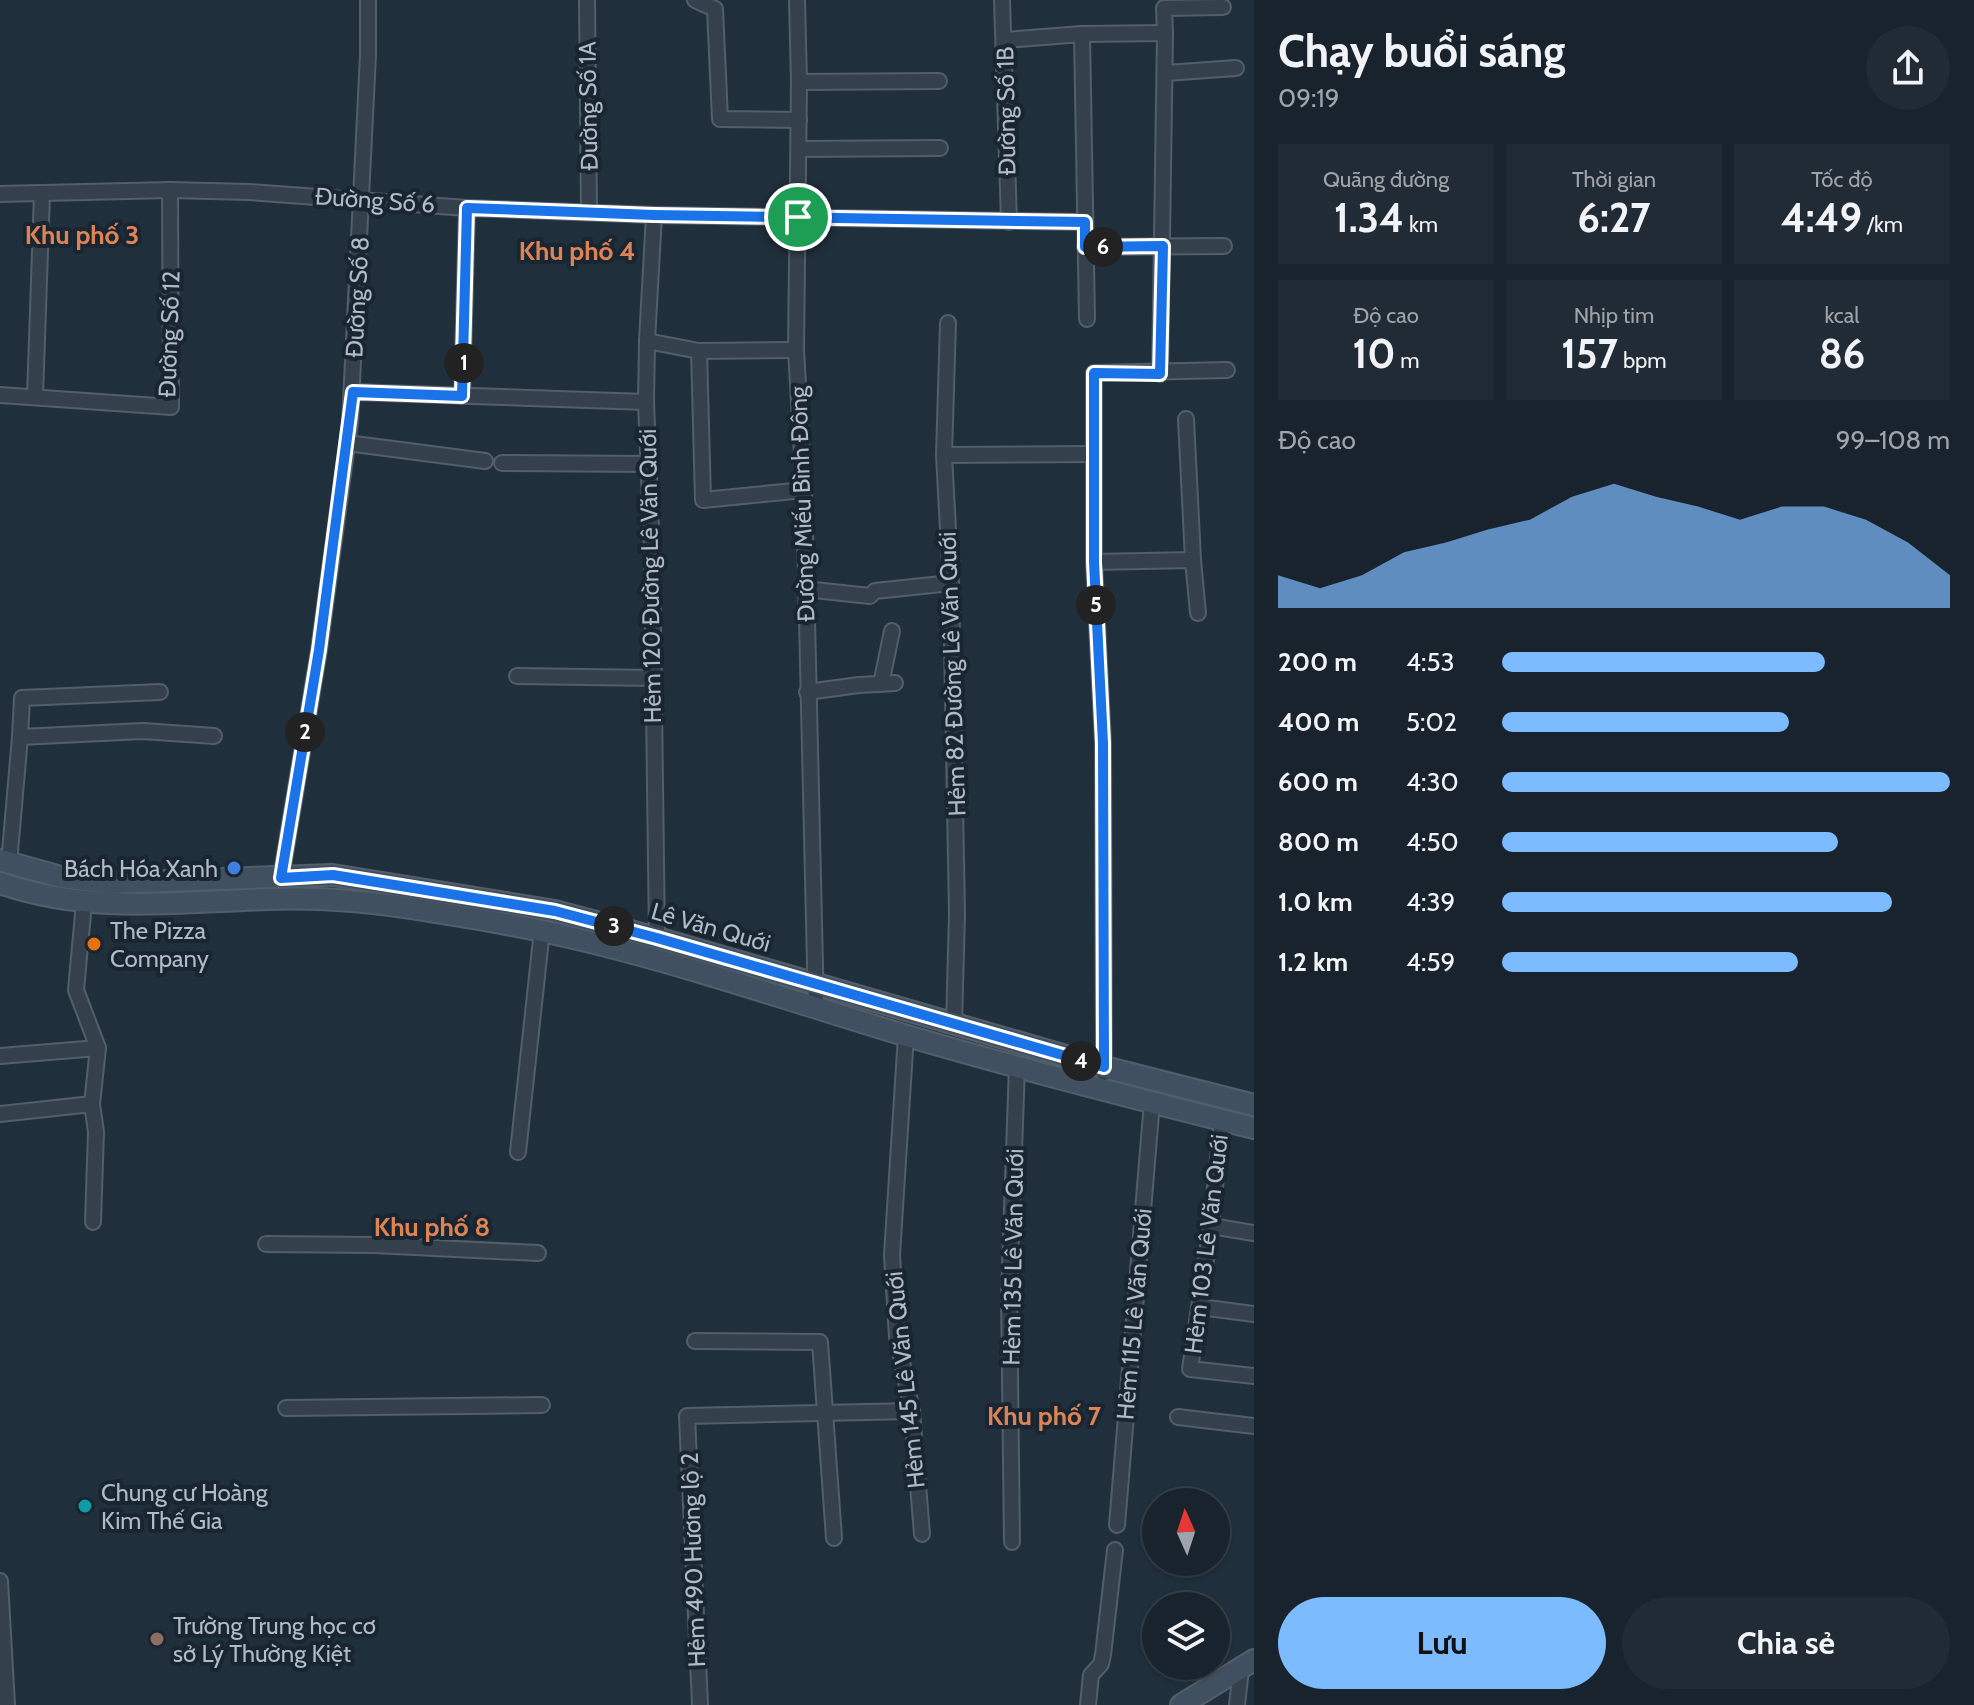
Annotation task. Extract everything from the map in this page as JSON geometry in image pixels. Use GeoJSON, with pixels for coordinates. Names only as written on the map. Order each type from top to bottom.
{"type":"FeatureCollection","features":[{"type":"Feature","properties":{"kind":"main road","name":"Lê Văn Quới"},"geometry":{"type":"LineString","coordinates":[[4,862],[61,877],[108,883],[333,875],[555,911],[1104,1067],[1254,1105]]}},
{"type":"Feature","properties":{"kind":"main road","name":"Lê Văn Quới"},"geometry":{"type":"LineString","coordinates":[[0,883],[37,895],[84,903],[134,905],[269,899],[344,900],[387,904],[542,930],[1017,1066],[1254,1128]]}},
{"type":"Feature","properties":{"kind":"main road"},"geometry":{"type":"LineString","coordinates":[[1181,1705],[1248,1664]]}},
{"type":"Feature","properties":{"kind":"street","name":"Đường Số 8"},"geometry":{"type":"LineString","coordinates":[[281,878],[319,650],[353,392],[368,0]]}},
{"type":"Feature","properties":{"kind":"street","name":"Đường Số 1A"},"geometry":{"type":"LineString","coordinates":[[587,0],[589,211]]}},
{"type":"Feature","properties":{"kind":"street"},"geometry":{"type":"LineString","coordinates":[[695,0],[715,9],[720,119],[799,120]]}},
{"type":"Feature","properties":{"kind":"street","name":"Đường Miếu Bình Đông"},"geometry":{"type":"LineString","coordinates":[[797,0],[799,149],[796,350],[804,490],[816,1008]]}},
{"type":"Feature","properties":{"kind":"street","name":"Đường Số 1B"},"geometry":{"type":"LineString","coordinates":[[1002,0],[1009,222]]}},
{"type":"Feature","properties":{"kind":"street"},"geometry":{"type":"LineString","coordinates":[[1160,374],[1166,73],[1164,8],[1223,7]]}},
{"type":"Feature","properties":{"kind":"street"},"geometry":{"type":"LineString","coordinates":[[1005,40],[1082,34],[1165,33]]}},
{"type":"Feature","properties":{"kind":"street"},"geometry":{"type":"LineString","coordinates":[[1082,34],[1087,319]]}},
{"type":"Feature","properties":{"kind":"street"},"geometry":{"type":"LineString","coordinates":[[1166,73],[1236,68]]}},
{"type":"Feature","properties":{"kind":"street"},"geometry":{"type":"LineString","coordinates":[[799,82],[939,81]]}},
{"type":"Feature","properties":{"kind":"street"},"geometry":{"type":"LineString","coordinates":[[799,149],[940,148]]}},
{"type":"Feature","properties":{"kind":"street","name":"Đường Số 6"},"geometry":{"type":"LineString","coordinates":[[0,194],[170,190],[362,198],[467,208],[654,215],[1085,222]]}},
{"type":"Feature","properties":{"kind":"street","name":"Đường Số 12"},"geometry":{"type":"LineString","coordinates":[[0,395],[171,407],[170,190]]}},
{"type":"Feature","properties":{"kind":"street"},"geometry":{"type":"LineString","coordinates":[[35,397],[42,193]]}},
{"type":"Feature","properties":{"kind":"street"},"geometry":{"type":"LineString","coordinates":[[462,396],[467,208]]}},
{"type":"Feature","properties":{"kind":"street","name":"Hẻm 120 Đường Lê Văn Quới"},"geometry":{"type":"LineString","coordinates":[[654,215],[646,402],[657,938]]}},
{"type":"Feature","properties":{"kind":"street"},"geometry":{"type":"LineString","coordinates":[[1085,247],[1224,246]]}},
{"type":"Feature","properties":{"kind":"street","name":"Hẻm 82 Đường Lê Văn Quới"},"geometry":{"type":"LineString","coordinates":[[948,323],[944,455],[951,583],[957,914],[954,1025]]}},
{"type":"Feature","properties":{"kind":"street"},"geometry":{"type":"LineString","coordinates":[[647,341],[699,351],[796,350]]}},
{"type":"Feature","properties":{"kind":"street"},"geometry":{"type":"LineString","coordinates":[[699,351],[703,500],[804,490]]}},
{"type":"Feature","properties":{"kind":"street"},"geometry":{"type":"LineString","coordinates":[[1104,1089],[1103,743],[1094,562],[1094,373],[1160,374],[1227,370]]}},
{"type":"Feature","properties":{"kind":"street"},"geometry":{"type":"LineString","coordinates":[[353,392],[646,402]]}},
{"type":"Feature","properties":{"kind":"street"},"geometry":{"type":"LineString","coordinates":[[1186,419],[1198,613]]}},
{"type":"Feature","properties":{"kind":"street"},"geometry":{"type":"LineString","coordinates":[[347,443],[485,461]]}},
{"type":"Feature","properties":{"kind":"street"},"geometry":{"type":"LineString","coordinates":[[944,455],[1093,454]]}},
{"type":"Feature","properties":{"kind":"street"},"geometry":{"type":"LineString","coordinates":[[502,463],[648,464]]}},
{"type":"Feature","properties":{"kind":"street"},"geometry":{"type":"LineString","coordinates":[[1094,562],[1193,560]]}},
{"type":"Feature","properties":{"kind":"street"},"geometry":{"type":"LineString","coordinates":[[805,589],[870,596],[875,591],[951,583]]}},
{"type":"Feature","properties":{"kind":"street"},"geometry":{"type":"LineString","coordinates":[[807,692],[888,683],[892,631]]}},
{"type":"Feature","properties":{"kind":"street"},"geometry":{"type":"LineString","coordinates":[[517,676],[653,678]]}},
{"type":"Feature","properties":{"kind":"street"},"geometry":{"type":"LineString","coordinates":[[4,862],[22,698],[160,692]]}},
{"type":"Feature","properties":{"kind":"street"},"geometry":{"type":"LineString","coordinates":[[20,737],[143,731],[214,736]]}},
{"type":"Feature","properties":{"kind":"street"},"geometry":{"type":"LineString","coordinates":[[84,903],[76,990],[98,1048],[92,1104],[96,1132],[93,1222]]}},
{"type":"Feature","properties":{"kind":"street"},"geometry":{"type":"LineString","coordinates":[[518,1152],[542,930]]}},
{"type":"Feature","properties":{"kind":"street","name":"Hẻm 145 Lê Văn Quới"},"geometry":{"type":"LineString","coordinates":[[906,1035],[892,1255],[897,1337],[912,1411],[922,1534]]}},
{"type":"Feature","properties":{"kind":"street"},"geometry":{"type":"LineString","coordinates":[[0,1056],[98,1048]]}},
{"type":"Feature","properties":{"kind":"street","name":"Hẻm 135 Lê Văn Quới"},"geometry":{"type":"LineString","coordinates":[[1012,1542],[1009,1294],[1017,1066]]}},
{"type":"Feature","properties":{"kind":"street","name":"Hẻm 115 Lê Văn Quới"},"geometry":{"type":"LineString","coordinates":[[1117,1525],[1152,1102]]}},
{"type":"Feature","properties":{"kind":"street"},"geometry":{"type":"LineString","coordinates":[[0,1114],[92,1104]]}},
{"type":"Feature","properties":{"kind":"street","name":"Hẻm 103 Lê Văn Quới"},"geometry":{"type":"LineString","coordinates":[[1222,1120],[1211,1226],[1190,1369],[1254,1376]]}},
{"type":"Feature","properties":{"kind":"street"},"geometry":{"type":"LineString","coordinates":[[1211,1226],[1254,1233]]}},
{"type":"Feature","properties":{"kind":"street"},"geometry":{"type":"LineString","coordinates":[[266,1244],[374,1245],[538,1253]]}},
{"type":"Feature","properties":{"kind":"street"},"geometry":{"type":"LineString","coordinates":[[1200,1307],[1254,1314]]}},
{"type":"Feature","properties":{"kind":"street"},"geometry":{"type":"LineString","coordinates":[[695,1341],[820,1342],[834,1538]]}},
{"type":"Feature","properties":{"kind":"street"},"geometry":{"type":"LineString","coordinates":[[286,1408],[542,1405]]}},
{"type":"Feature","properties":{"kind":"street"},"geometry":{"type":"LineString","coordinates":[[825,1412],[912,1411]]}},
{"type":"Feature","properties":{"kind":"street","name":"Hẻm 490 Hương lộ 2"},"geometry":{"type":"LineString","coordinates":[[700,1705],[687,1416],[825,1412]]}},
{"type":"Feature","properties":{"kind":"street"},"geometry":{"type":"LineString","coordinates":[[1178,1417],[1254,1426]]}},
{"type":"Feature","properties":{"kind":"street"},"geometry":{"type":"LineString","coordinates":[[1088,1705],[1091,1675],[1101,1664],[1103,1655],[1115,1550]]}},
{"type":"Feature","properties":{"kind":"street"},"geometry":{"type":"LineString","coordinates":[[0,1581],[3,1681],[7,1705]]}},
{"type":"Feature","properties":{"kind":"street"},"geometry":{"type":"LineString","coordinates":[[1237,1705],[1248,1664]]}},
{"type":"Feature","properties":{"kind":"place","name":"Bách Hóa Xanh"},"geometry":{"type":"Point","coordinates":[234,868]}},
{"type":"Feature","properties":{"kind":"place","name":"The Pizza Company"},"geometry":{"type":"Point","coordinates":[94,944]}},
{"type":"Feature","properties":{"kind":"place","name":"Chung cư Hoàng Kim Thế Gia"},"geometry":{"type":"Point","coordinates":[85,1506]}},
{"type":"Feature","properties":{"kind":"place","name":"Trường Trung học cơ sở Lý Thường Kiệt"},"geometry":{"type":"Point","coordinates":[157,1639]}},
{"type":"Feature","properties":{"kind":"district","name":"Khu phố 3"},"geometry":{"type":"Point","coordinates":[82,235]}},
{"type":"Feature","properties":{"kind":"district","name":"Khu phố 4"},"geometry":{"type":"Point","coordinates":[577,251]}},
{"type":"Feature","properties":{"kind":"district","name":"Khu phố 8"},"geometry":{"type":"Point","coordinates":[432,1227]}},
{"type":"Feature","properties":{"kind":"district","name":"Khu phố 7"},"geometry":{"type":"Point","coordinates":[1044,1416]}},
{"type":"Feature","properties":{"kind":"route"},"geometry":{"type":"LineString","coordinates":[[467,208],[798,217],[1085,222],[1085,247],[1163,246],[1160,374],[1094,373],[1094,562],[1103,743],[1104,1067],[555,911],[333,875],[281,878],[319,650],[353,392],[462,396],[467,208]]}}]}
